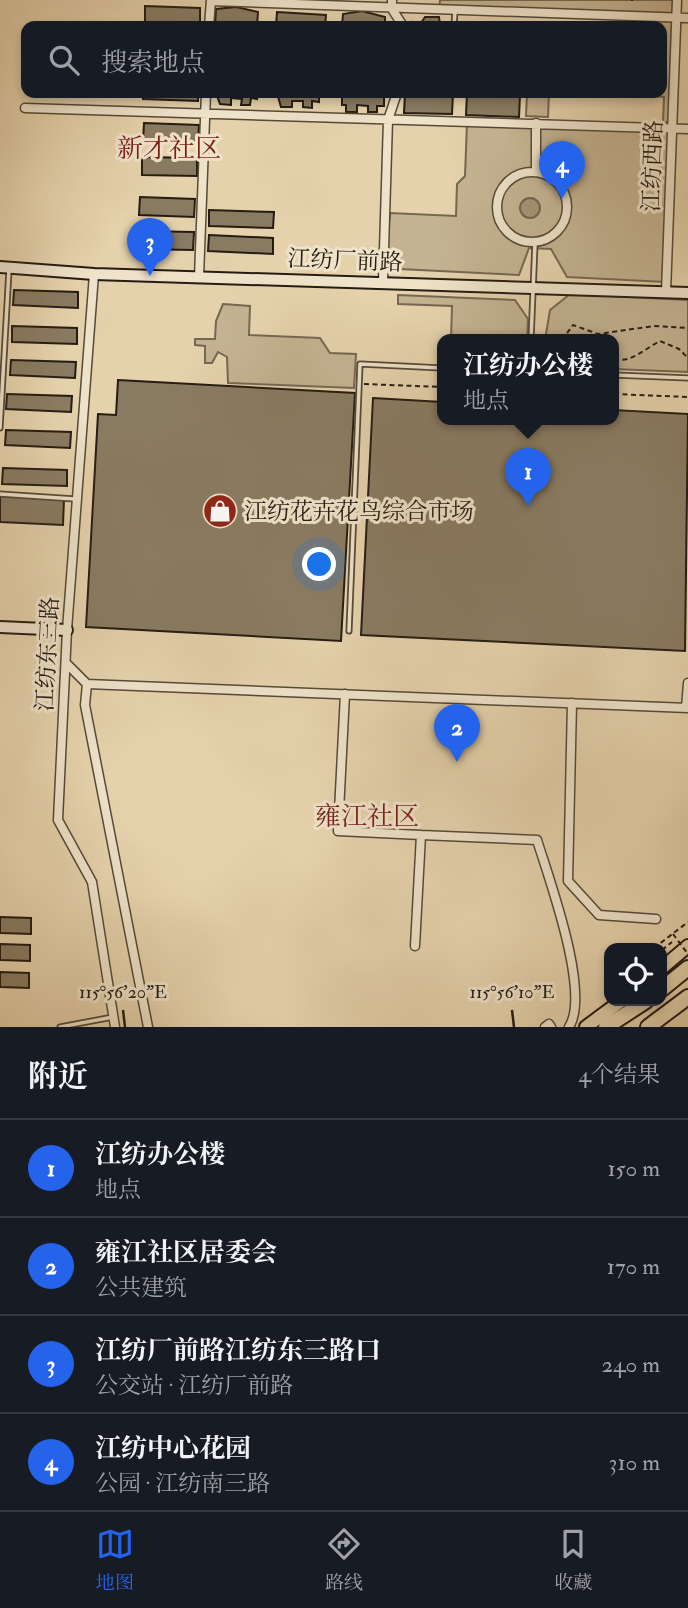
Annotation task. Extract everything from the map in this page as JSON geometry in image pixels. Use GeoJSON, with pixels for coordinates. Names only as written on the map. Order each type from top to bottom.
{"type":"FeatureCollection","features":[{"type":"Feature","properties":{"kind":"highway"},"geometry":{"type":"LineString","coordinates":[[667,985],[688,968]]}},
{"type":"Feature","properties":{"kind":"highway"},"geometry":{"type":"LineString","coordinates":[[648,1027],[688,997]]}},
{"type":"Feature","properties":{"kind":"highway"},"geometry":{"type":"LineString","coordinates":[[606,1027],[638,1006]]}},
{"type":"Feature","properties":{"kind":"main road","name":"江纺厂前路"},"geometry":{"type":"LineString","coordinates":[[5,268],[94,274],[688,293]]}},
{"type":"Feature","properties":{"kind":"main road"},"geometry":{"type":"LineString","coordinates":[[0,627],[67,633]]}},
{"type":"Feature","properties":{"kind":"main road"},"geometry":{"type":"LineString","coordinates":[[0,633],[67,633]]}},
{"type":"Feature","properties":{"kind":"main road"},"geometry":{"type":"LineString","coordinates":[[667,964],[688,946]]}},
{"type":"Feature","properties":{"kind":"main road"},"geometry":{"type":"LineString","coordinates":[[586,1027],[614,1006]]}},
{"type":"Feature","properties":{"kind":"street","name":"江纺西路"},"geometry":{"type":"LineString","coordinates":[[666,292],[677,0]]}},
{"type":"Feature","properties":{"kind":"street"},"geometry":{"type":"LineString","coordinates":[[209,21],[211,1],[392,5],[455,11],[688,19]]}},
{"type":"Feature","properties":{"kind":"street"},"geometry":{"type":"LineString","coordinates":[[392,5],[400,21]]}},
{"type":"Feature","properties":{"kind":"street"},"geometry":{"type":"LineString","coordinates":[[199,277],[206,98]]}},
{"type":"Feature","properties":{"kind":"street"},"geometry":{"type":"LineString","coordinates":[[383,282],[388,120],[395,98]]}},
{"type":"Feature","properties":{"kind":"street"},"geometry":{"type":"LineString","coordinates":[[25,108],[688,130]]}},
{"type":"Feature","properties":{"kind":"street"},"geometry":{"type":"LineString","coordinates":[[536,123],[536,172]]}},
{"type":"Feature","properties":{"kind":"street"},"geometry":{"type":"LineString","coordinates":[[536,172],[556,182],[567,202],[567,214],[556,233],[534,243],[512,237],[503,229],[496,207],[504,185],[513,177],[536,172]]}},
{"type":"Feature","properties":{"kind":"street","name":"江纺东三路"},"geometry":{"type":"LineString","coordinates":[[94,274],[67,633],[58,820],[92,882],[115,1027]]}},
{"type":"Feature","properties":{"kind":"street"},"geometry":{"type":"LineString","coordinates":[[66,663],[87,684],[687,708],[688,683]]}},
{"type":"Feature","properties":{"kind":"street"},"geometry":{"type":"LineString","coordinates":[[87,684],[85,705],[148,1027]]}},
{"type":"Feature","properties":{"kind":"street"},"geometry":{"type":"LineString","coordinates":[[345,694],[338,831],[537,840],[563,924],[577,997],[569,1027]]}},
{"type":"Feature","properties":{"kind":"street"},"geometry":{"type":"LineString","coordinates":[[572,703],[568,881],[599,915],[656,919]]}},
{"type":"Feature","properties":{"kind":"street"},"geometry":{"type":"LineString","coordinates":[[415,946],[421,835]]}},
{"type":"Feature","properties":{"kind":"street"},"geometry":{"type":"LineString","coordinates":[[545,1027],[549,1024],[551,1027]]}},
{"type":"Feature","properties":{"kind":"lane"},"geometry":{"type":"LineString","coordinates":[[454,21],[455,11]]}},
{"type":"Feature","properties":{"kind":"lane"},"geometry":{"type":"LineString","coordinates":[[531,334],[534,243]]}},
{"type":"Feature","properties":{"kind":"lane"},"geometry":{"type":"LineString","coordinates":[[0,428],[5,268]]}},
{"type":"Feature","properties":{"kind":"lane"},"geometry":{"type":"LineString","coordinates":[[349,631],[360,364],[437,368]]}},
{"type":"Feature","properties":{"kind":"lane"},"geometry":{"type":"LineString","coordinates":[[619,375],[688,378]]}},
{"type":"Feature","properties":{"kind":"lane"},"geometry":{"type":"LineString","coordinates":[[0,494],[77,499]]}},
{"type":"Feature","properties":{"kind":"lane"},"geometry":{"type":"LineString","coordinates":[[60,1027],[113,1017]]}},
{"type":"Feature","properties":{"kind":"path"},"geometry":{"type":"LineString","coordinates":[[566,334],[573,325],[598,334],[654,326],[688,328]]}},
{"type":"Feature","properties":{"kind":"path"},"geometry":{"type":"LineString","coordinates":[[619,361],[640,353],[660,341],[670,344],[688,358]]}},
{"type":"Feature","properties":{"kind":"path"},"geometry":{"type":"LineString","coordinates":[[360,384],[437,387]]}},
{"type":"Feature","properties":{"kind":"path"},"geometry":{"type":"LineString","coordinates":[[619,394],[688,397]]}},
{"type":"Feature","properties":{"kind":"path"},"geometry":{"type":"LineString","coordinates":[[661,943],[688,922]]}},
{"type":"Feature","properties":{"kind":"path"},"geometry":{"type":"LineString","coordinates":[[673,934],[688,954]]}},
{"type":"Feature","properties":{"kind":"path"},"geometry":{"type":"LineString","coordinates":[[667,946],[672,942]]}},
{"type":"Feature","properties":{"kind":"shaded area"},"geometry":{"type":"Polygon","coordinates":[[[440,0],[677,0],[676,18],[439,10],[440,0]]]}},
{"type":"Feature","properties":{"kind":"shaded area"},"geometry":{"type":"Polygon","coordinates":[[[672,20],[669,122],[663,122],[664,98],[667,98],[667,21],[649,21],[672,20]]]}},
{"type":"Feature","properties":{"kind":"shaded area"},"geometry":{"type":"Polygon","coordinates":[[[527,98],[549,98],[548,117],[526,116],[527,98]]]}},
{"type":"Feature","properties":{"kind":"shaded area"},"geometry":{"type":"Polygon","coordinates":[[[467,123],[669,131],[665,282],[567,277],[551,249],[529,248],[519,275],[399,269],[388,251],[390,213],[456,216],[457,184],[465,176],[467,123]]]}},
{"type":"Feature","properties":{"kind":"shaded area"},"geometry":{"type":"Polygon","coordinates":[[[530,198],[537,201],[540,208],[537,215],[530,218],[523,215],[520,208],[523,201],[530,198]]]}},
{"type":"Feature","properties":{"kind":"shaded area"},"geometry":{"type":"Polygon","coordinates":[[[570,294],[688,300],[688,372],[619,369],[619,334],[546,334],[550,310],[570,294]]]}},
{"type":"Feature","properties":{"kind":"shaded area"},"geometry":{"type":"Polygon","coordinates":[[[398,295],[515,300],[528,319],[527,334],[451,334],[452,306],[398,304],[398,295]]]}},
{"type":"Feature","properties":{"kind":"shaded area"},"geometry":{"type":"Polygon","coordinates":[[[223,304],[250,306],[249,335],[320,338],[330,353],[356,354],[354,388],[228,383],[227,357],[218,352],[212,363],[205,363],[205,346],[195,345],[195,339],[215,339],[216,321],[223,304]]]}},
{"type":"Feature","properties":{"kind":"building"},"geometry":{"type":"Polygon","coordinates":[[[145,6],[200,8],[200,21],[145,21],[145,6]]]}},
{"type":"Feature","properties":{"kind":"building"},"geometry":{"type":"Polygon","coordinates":[[[236,7],[258,12],[257,21],[215,21],[216,9],[236,7]]]}},
{"type":"Feature","properties":{"kind":"building"},"geometry":{"type":"Polygon","coordinates":[[[362,11],[385,17],[385,21],[342,21],[343,14],[362,11]]]}},
{"type":"Feature","properties":{"kind":"building"},"geometry":{"type":"Polygon","coordinates":[[[277,12],[326,15],[325,21],[276,21],[277,12]]]}},
{"type":"Feature","properties":{"kind":"building"},"geometry":{"type":"Polygon","coordinates":[[[425,17],[439,17],[440,21],[422,21],[425,17]]]}},
{"type":"Feature","properties":{"kind":"building"},"geometry":{"type":"Polygon","coordinates":[[[198,98],[198,101],[143,99],[198,98]]]}},
{"type":"Feature","properties":{"kind":"building"},"geometry":{"type":"Polygon","coordinates":[[[218,98],[231,98],[231,105],[220,104],[218,98]]]}},
{"type":"Feature","properties":{"kind":"building"},"geometry":{"type":"Polygon","coordinates":[[[231,98],[251,98],[250,105],[241,105],[242,99],[231,98]]]}},
{"type":"Feature","properties":{"kind":"building"},"geometry":{"type":"Polygon","coordinates":[[[278,98],[319,98],[319,102],[312,101],[312,108],[303,107],[303,101],[292,101],[292,107],[281,107],[278,98]]]}},
{"type":"Feature","properties":{"kind":"building"},"geometry":{"type":"Polygon","coordinates":[[[342,98],[384,98],[384,106],[377,106],[377,112],[368,112],[368,106],[357,105],[357,112],[346,112],[346,105],[342,105],[342,98]]]}},
{"type":"Feature","properties":{"kind":"building"},"geometry":{"type":"Polygon","coordinates":[[[405,98],[453,98],[452,114],[404,113],[405,98]]]}},
{"type":"Feature","properties":{"kind":"building"},"geometry":{"type":"Polygon","coordinates":[[[467,98],[520,98],[519,117],[466,115],[467,98]]]}},
{"type":"Feature","properties":{"kind":"building"},"geometry":{"type":"Polygon","coordinates":[[[144,123],[199,125],[198,143],[143,141],[144,123]]]}},
{"type":"Feature","properties":{"kind":"building"},"geometry":{"type":"Polygon","coordinates":[[[142,157],[197,158],[197,176],[142,175],[142,157]]]}},
{"type":"Feature","properties":{"kind":"building"},"geometry":{"type":"Polygon","coordinates":[[[140,197],[195,199],[194,217],[139,215],[140,197]]]}},
{"type":"Feature","properties":{"kind":"building"},"geometry":{"type":"Polygon","coordinates":[[[209,210],[274,212],[273,228],[209,226],[209,210]]]}},
{"type":"Feature","properties":{"kind":"building"},"geometry":{"type":"Polygon","coordinates":[[[139,231],[194,232],[193,250],[139,249],[139,231]]]}},
{"type":"Feature","properties":{"kind":"building"},"geometry":{"type":"Polygon","coordinates":[[[209,235],[273,238],[273,254],[208,251],[209,235]]]}},
{"type":"Feature","properties":{"kind":"building"},"geometry":{"type":"Polygon","coordinates":[[[14,290],[78,292],[78,308],[13,305],[14,290]]]}},
{"type":"Feature","properties":{"kind":"building"},"geometry":{"type":"Polygon","coordinates":[[[12,326],[77,328],[77,344],[12,342],[12,326]]]}},
{"type":"Feature","properties":{"kind":"building"},"geometry":{"type":"Polygon","coordinates":[[[11,360],[76,362],[75,378],[10,375],[11,360]]]}},
{"type":"Feature","properties":{"kind":"building","name":"江纺花卉花鸟综合市场"},"geometry":{"type":"Polygon","coordinates":[[[118,380],[355,393],[341,641],[86,627],[98,414],[116,415],[118,380]]]}},
{"type":"Feature","properties":{"kind":"building"},"geometry":{"type":"Polygon","coordinates":[[[7,394],[72,396],[71,412],[6,409],[7,394]]]}},
{"type":"Feature","properties":{"kind":"building"},"geometry":{"type":"Polygon","coordinates":[[[373,398],[437,402],[437,425],[619,425],[619,410],[688,414],[685,651],[361,635],[373,398]]]}},
{"type":"Feature","properties":{"kind":"building"},"geometry":{"type":"Polygon","coordinates":[[[6,430],[71,432],[70,448],[5,445],[6,430]]]}},
{"type":"Feature","properties":{"kind":"building"},"geometry":{"type":"Polygon","coordinates":[[[3,468],[67,470],[67,486],[2,484],[3,468]]]}},
{"type":"Feature","properties":{"kind":"building"},"geometry":{"type":"Polygon","coordinates":[[[0,496],[64,499],[63,525],[0,522],[0,496]]]}},
{"type":"Feature","properties":{"kind":"building"},"geometry":{"type":"Polygon","coordinates":[[[0,917],[31,918],[31,934],[0,933],[0,917]]]}},
{"type":"Feature","properties":{"kind":"building"},"geometry":{"type":"Polygon","coordinates":[[[0,944],[30,945],[30,961],[0,960],[0,944]]]}},
{"type":"Feature","properties":{"kind":"building"},"geometry":{"type":"Polygon","coordinates":[[[0,972],[29,973],[29,988],[0,987],[0,972]]]}},
{"type":"Feature","properties":{"kind":"place","name":"江纺中心花园"},"geometry":{"type":"Point","coordinates":[562,199]}},
{"type":"Feature","properties":{"kind":"place","name":"江纺厂前路江纺东三路口"},"geometry":{"type":"Point","coordinates":[150,276]}},
{"type":"Feature","properties":{"kind":"place","name":"江纺办公楼"},"geometry":{"type":"Point","coordinates":[528,506]}},
{"type":"Feature","properties":{"kind":"place","name":"江纺花卉花鸟综合市场"},"geometry":{"type":"Point","coordinates":[220,511]}},
{"type":"Feature","properties":{"kind":"place","name":"雍江社区居委会"},"geometry":{"type":"Point","coordinates":[457,762]}},
{"type":"Feature","properties":{"kind":"district","name":"新才社区"},"geometry":{"type":"Point","coordinates":[169,148]}},
{"type":"Feature","properties":{"kind":"district","name":"雍江社区"},"geometry":{"type":"Point","coordinates":[367,816]}}]}
